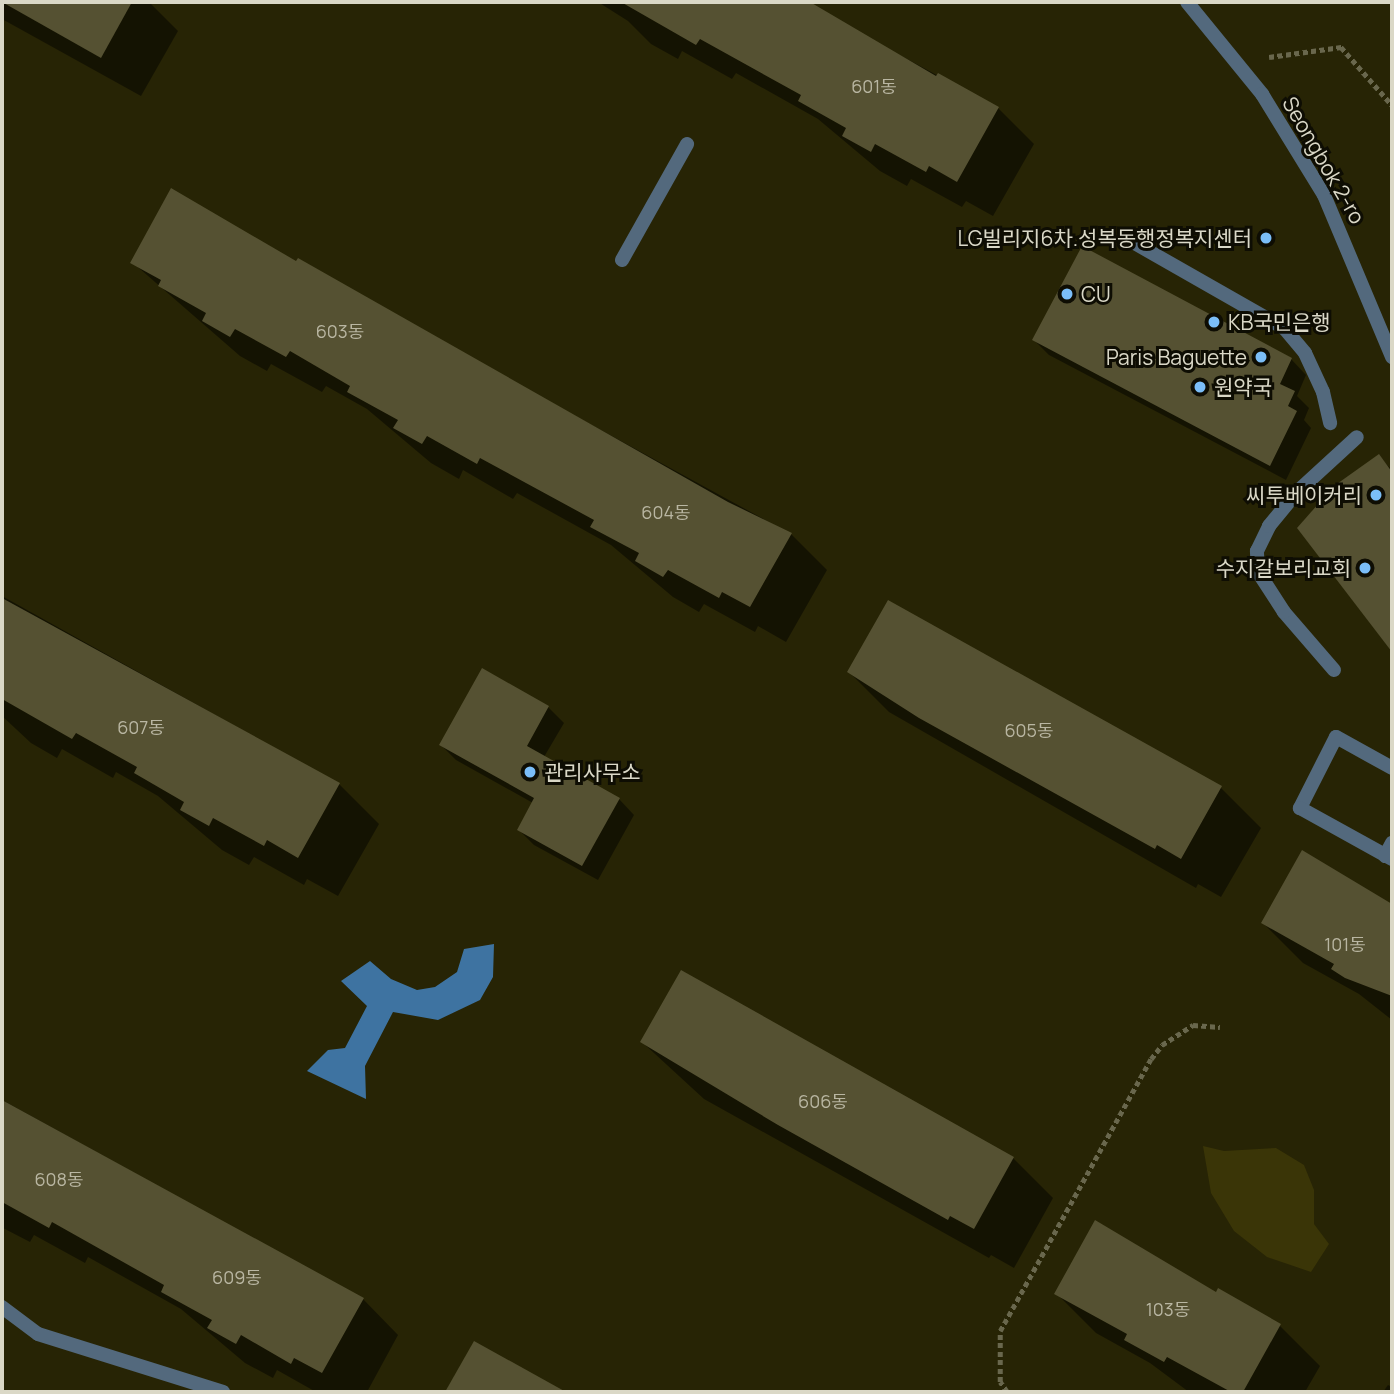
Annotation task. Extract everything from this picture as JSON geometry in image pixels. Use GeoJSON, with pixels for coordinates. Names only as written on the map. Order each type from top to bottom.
{"type":"FeatureCollection","features":[{"type":"Feature","properties":{"kind":"street","name":"Seongbok 2-ro"},"geometry":{"type":"LineString","coordinates":[[1193,4],[1262,94],[1324,195],[1392,357]]}},
{"type":"Feature","properties":{"kind":"street"},"geometry":{"type":"LineString","coordinates":[[622,260],[687,144]]}},
{"type":"Feature","properties":{"kind":"street"},"geometry":{"type":"LineString","coordinates":[[1131,241],[1285,329],[1305,353],[1322,392],[1330,423]]}},
{"type":"Feature","properties":{"kind":"street"},"geometry":{"type":"LineString","coordinates":[[1334,670],[1284,611],[1258,572],[1257,551],[1269,526],[1297,492],[1357,437]]}},
{"type":"Feature","properties":{"kind":"street"},"geometry":{"type":"LineString","coordinates":[[1390,853],[1300,808],[1336,737],[1392,768]]}},
{"type":"Feature","properties":{"kind":"street"},"geometry":{"type":"LineString","coordinates":[[2,1307],[38,1334],[223,1392]]}},
{"type":"Feature","properties":{"kind":"path"},"geometry":{"type":"LineString","coordinates":[[1237,63],[1341,47],[1392,105]]}},
{"type":"Feature","properties":{"kind":"path"},"geometry":{"type":"LineString","coordinates":[[1007,1392],[1000,1381],[1000,1331],[1152,1059],[1162,1045],[1193,1025],[1220,1027]]}},
{"type":"Feature","properties":{"kind":"shaded area"},"geometry":{"type":"Polygon","coordinates":[[[1203,1146],[1224,1151],[1276,1148],[1304,1165],[1314,1190],[1314,1224],[1329,1244],[1311,1272],[1267,1257],[1234,1231],[1211,1193],[1203,1146]]]}},
{"type":"Feature","properties":{"kind":"water"},"geometry":{"type":"Polygon","coordinates":[[[494,944],[493,977],[480,1000],[438,1020],[393,1012],[365,1066],[366,1099],[307,1071],[328,1050],[345,1048],[367,1006],[341,981],[370,961],[391,979],[417,990],[435,987],[457,972],[464,949],[494,944]]]}},
{"type":"Feature","properties":{"kind":"building"},"geometry":{"type":"Polygon","coordinates":[[[2,2],[132,2],[101,58],[2,2]]]}},
{"type":"Feature","properties":{"kind":"building"},"geometry":{"type":"Polygon","coordinates":[[[621,2],[810,2],[936,76],[938,73],[999,107],[957,182],[929,166],[926,172],[875,144],[871,152],[842,136],[846,128],[798,101],[801,95],[700,39],[696,45],[621,2]]]}},
{"type":"Feature","properties":{"kind":"building"},"geometry":{"type":"Polygon","coordinates":[[[171,188],[296,261],[298,258],[728,502],[792,533],[750,607],[722,592],[719,598],[668,570],[663,577],[635,561],[639,553],[590,527],[594,520],[480,458],[477,464],[427,436],[422,444],[393,428],[398,420],[347,392],[350,386],[290,351],[286,357],[235,329],[230,337],[202,321],[206,313],[158,286],[161,280],[130,263],[171,188]]]}},
{"type":"Feature","properties":{"kind":"building"},"geometry":{"type":"Polygon","coordinates":[[[1082,246],[1292,358],[1280,384],[1295,391],[1288,406],[1297,411],[1270,466],[1032,340],[1082,246]]]}},
{"type":"Feature","properties":{"kind":"building"},"geometry":{"type":"Polygon","coordinates":[[[1379,454],[1392,472],[1392,652],[1297,528],[1334,486],[1379,454]]]}},
{"type":"Feature","properties":{"kind":"building"},"geometry":{"type":"Polygon","coordinates":[[[2,598],[340,783],[298,858],[267,840],[264,846],[213,818],[209,826],[180,810],[184,802],[134,773],[137,767],[76,733],[72,739],[2,699],[2,598]]]}},
{"type":"Feature","properties":{"kind":"building"},"geometry":{"type":"Polygon","coordinates":[[[888,600],[1222,786],[1181,859],[1157,845],[1155,849],[919,718],[847,672],[888,600]]]}},
{"type":"Feature","properties":{"kind":"building","name":"관리사무소"},"geometry":{"type":"Polygon","coordinates":[[[482,668],[549,706],[527,746],[620,798],[582,866],[517,830],[534,798],[439,745],[482,668]]]}},
{"type":"Feature","properties":{"kind":"building"},"geometry":{"type":"Polygon","coordinates":[[[1302,850],[1392,904],[1392,996],[1345,978],[1331,969],[1334,964],[1261,923],[1302,850]]]}},
{"type":"Feature","properties":{"kind":"building"},"geometry":{"type":"Polygon","coordinates":[[[681,970],[1014,1157],[974,1229],[950,1216],[948,1220],[778,1125],[640,1042],[681,970]]]}},
{"type":"Feature","properties":{"kind":"building"},"geometry":{"type":"Polygon","coordinates":[[[2,1100],[364,1298],[322,1373],[294,1358],[291,1364],[241,1335],[236,1344],[207,1328],[212,1320],[161,1292],[164,1285],[52,1222],[49,1228],[2,1202],[2,1100]]]}},
{"type":"Feature","properties":{"kind":"building"},"geometry":{"type":"Polygon","coordinates":[[[1095,1220],[1216,1292],[1218,1288],[1281,1324],[1243,1392],[1231,1392],[1167,1357],[1164,1362],[1124,1340],[1127,1334],[1054,1294],[1095,1220]]]}},
{"type":"Feature","properties":{"kind":"building"},"geometry":{"type":"Polygon","coordinates":[[[474,1341],[566,1392],[445,1392],[474,1341]]]}},
{"type":"Feature","properties":{"kind":"place","name":"LG빌리지6차.성복동행정복지센터"},"geometry":{"type":"Point","coordinates":[1266,238]}},
{"type":"Feature","properties":{"kind":"place","name":"CU"},"geometry":{"type":"Point","coordinates":[1067,294]}},
{"type":"Feature","properties":{"kind":"place","name":"KB국민은행"},"geometry":{"type":"Point","coordinates":[1214,322]}},
{"type":"Feature","properties":{"kind":"place","name":"Paris Baguette"},"geometry":{"type":"Point","coordinates":[1261,357]}},
{"type":"Feature","properties":{"kind":"place","name":"원약국"},"geometry":{"type":"Point","coordinates":[1200,387]}},
{"type":"Feature","properties":{"kind":"place","name":"씨투베이커리"},"geometry":{"type":"Point","coordinates":[1376,495]}},
{"type":"Feature","properties":{"kind":"place","name":"수지갈보리교회"},"geometry":{"type":"Point","coordinates":[1365,568]}},
{"type":"Feature","properties":{"kind":"place","name":"관리사무소"},"geometry":{"type":"Point","coordinates":[530,772]}}]}
